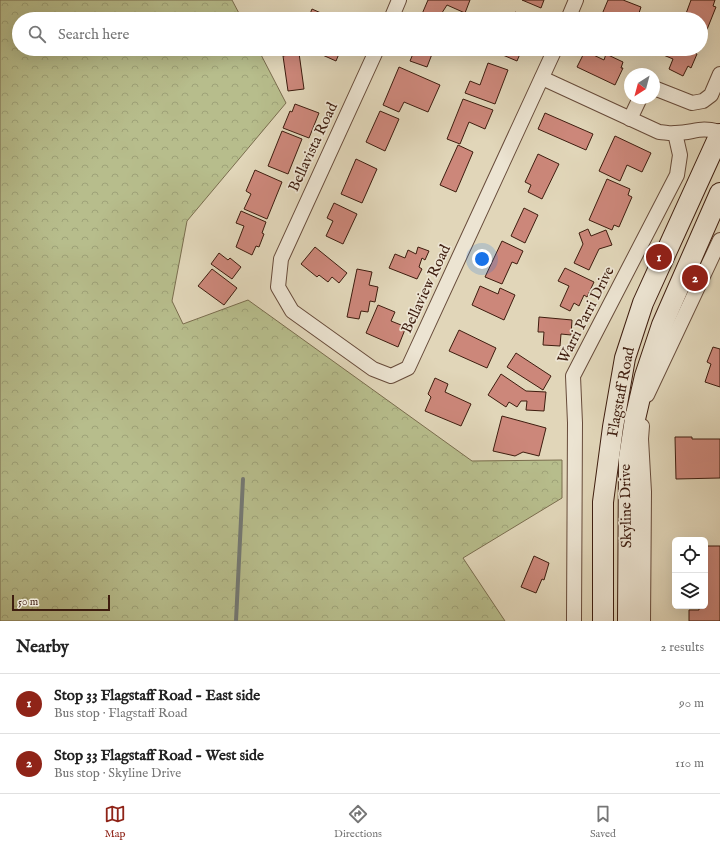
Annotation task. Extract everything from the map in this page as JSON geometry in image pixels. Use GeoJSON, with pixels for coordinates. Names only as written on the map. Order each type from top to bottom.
{"type":"FeatureCollection","features":[{"type":"Feature","properties":{"kind":"main road","name":"Flagstaff Road"},"geometry":{"type":"LineString","coordinates":[[602,621],[602,502],[625,358],[643,304],[720,133]]}},
{"type":"Feature","properties":{"kind":"main road","name":"Flagstaff Road"},"geometry":{"type":"LineString","coordinates":[[628,621],[629,458],[635,418],[645,376],[662,325],[720,193]]}},
{"type":"Feature","properties":{"kind":"street"},"geometry":{"type":"LineString","coordinates":[[394,12],[399,0]]}},
{"type":"Feature","properties":{"kind":"street"},"geometry":{"type":"LineString","coordinates":[[571,12],[576,0]]}},
{"type":"Feature","properties":{"kind":"street","name":"Bellavista Road"},"geometry":{"type":"LineString","coordinates":[[280,259],[374,56]]}},
{"type":"Feature","properties":{"kind":"street","name":"Bellaview Road"},"geometry":{"type":"LineString","coordinates":[[280,259],[278,287],[292,312],[373,369],[391,376],[408,368],[552,56]]}},
{"type":"Feature","properties":{"kind":"street"},"geometry":{"type":"LineString","coordinates":[[660,90],[692,103],[703,101],[711,95],[720,74]]}},
{"type":"Feature","properties":{"kind":"street"},"geometry":{"type":"LineString","coordinates":[[542,78],[659,132],[675,134],[709,129],[720,133]]}},
{"type":"Feature","properties":{"kind":"street"},"geometry":{"type":"LineString","coordinates":[[630,119],[637,104]]}},
{"type":"Feature","properties":{"kind":"street","name":"Warri Parri Drive"},"geometry":{"type":"LineString","coordinates":[[574,621],[574,376],[677,175],[680,155],[675,134]]}},
{"type":"Feature","properties":{"kind":"street","name":"Skyline Drive"},"geometry":{"type":"LineString","coordinates":[[643,621],[644,492],[641,439],[646,396],[720,240]]}},
{"type":"Feature","properties":{"kind":"green space"},"geometry":{"type":"Polygon","coordinates":[[[0,0],[232,0],[238,12],[12,12],[12,56],[262,56],[286,103],[187,221],[172,301],[183,324],[248,300],[472,461],[562,460],[562,498],[463,558],[505,621],[0,621],[0,0]]]}},
{"type":"Feature","properties":{"kind":"building"},"geometry":{"type":"Polygon","coordinates":[[[428,0],[470,0],[465,12],[447,5],[442,12],[423,12],[428,0]]]}},
{"type":"Feature","properties":{"kind":"building"},"geometry":{"type":"Polygon","coordinates":[[[522,0],[544,0],[541,8],[522,0]]]}},
{"type":"Feature","properties":{"kind":"building"},"geometry":{"type":"Polygon","coordinates":[[[608,0],[623,0],[641,7],[639,12],[603,12],[608,0]]]}},
{"type":"Feature","properties":{"kind":"building"},"geometry":{"type":"Polygon","coordinates":[[[691,0],[715,0],[713,6],[716,7],[708,27],[708,12],[687,12],[691,0]]]}},
{"type":"Feature","properties":{"kind":"building"},"geometry":{"type":"Polygon","coordinates":[[[312,9],[319,12],[311,12],[312,9]]]}},
{"type":"Feature","properties":{"kind":"building"},"geometry":{"type":"Polygon","coordinates":[[[283,56],[299,56],[304,89],[288,91],[283,56]]]}},
{"type":"Feature","properties":{"kind":"building"},"geometry":{"type":"Polygon","coordinates":[[[325,56],[338,56],[336,61],[325,56]]]}},
{"type":"Feature","properties":{"kind":"building"},"geometry":{"type":"Polygon","coordinates":[[[412,56],[431,56],[427,67],[410,61],[412,56]]]}},
{"type":"Feature","properties":{"kind":"building"},"geometry":{"type":"Polygon","coordinates":[[[505,56],[519,56],[517,61],[505,56]]]}},
{"type":"Feature","properties":{"kind":"building"},"geometry":{"type":"Polygon","coordinates":[[[582,56],[596,56],[604,60],[605,56],[610,56],[623,62],[621,68],[623,68],[615,85],[577,67],[582,56]]]}},
{"type":"Feature","properties":{"kind":"building"},"geometry":{"type":"Polygon","coordinates":[[[666,56],[696,56],[691,68],[688,66],[683,76],[669,69],[673,59],[666,56]]]}},
{"type":"Feature","properties":{"kind":"building"},"geometry":{"type":"Polygon","coordinates":[[[488,63],[508,70],[495,104],[465,93],[470,81],[480,85],[488,63]]]}},
{"type":"Feature","properties":{"kind":"building"},"geometry":{"type":"Polygon","coordinates":[[[399,67],[440,85],[428,112],[404,102],[399,112],[383,105],[399,67]]]}},
{"type":"Feature","properties":{"kind":"building"},"geometry":{"type":"Polygon","coordinates":[[[463,99],[493,110],[485,129],[469,122],[460,144],[447,139],[463,99]]]}},
{"type":"Feature","properties":{"kind":"building"},"geometry":{"type":"Polygon","coordinates":[[[295,104],[319,113],[309,138],[283,128],[290,111],[292,112],[295,104]]]}},
{"type":"Feature","properties":{"kind":"building"},"geometry":{"type":"Polygon","coordinates":[[[380,111],[399,119],[385,151],[366,142],[380,111]]]}},
{"type":"Feature","properties":{"kind":"building"},"geometry":{"type":"Polygon","coordinates":[[[545,113],[593,134],[586,150],[538,129],[545,113]]]}},
{"type":"Feature","properties":{"kind":"building"},"geometry":{"type":"Polygon","coordinates":[[[282,131],[302,139],[288,174],[268,166],[282,131]]]}},
{"type":"Feature","properties":{"kind":"building"},"geometry":{"type":"Polygon","coordinates":[[[615,136],[651,153],[642,172],[627,165],[620,181],[599,171],[615,136]]]}},
{"type":"Feature","properties":{"kind":"building"},"geometry":{"type":"Polygon","coordinates":[[[458,145],[473,152],[456,192],[440,185],[458,145]]]}},
{"type":"Feature","properties":{"kind":"building"},"geometry":{"type":"Polygon","coordinates":[[[538,154],[559,164],[542,199],[528,192],[531,185],[525,182],[538,154]]]}},
{"type":"Feature","properties":{"kind":"building"},"geometry":{"type":"Polygon","coordinates":[[[356,159],[377,169],[362,203],[341,194],[356,159]]]}},
{"type":"Feature","properties":{"kind":"building"},"geometry":{"type":"Polygon","coordinates":[[[255,170],[282,182],[267,219],[244,209],[251,194],[246,191],[255,170]]]}},
{"type":"Feature","properties":{"kind":"building"},"geometry":{"type":"Polygon","coordinates":[[[607,179],[630,189],[628,195],[632,197],[619,227],[614,225],[612,230],[589,220],[607,179]]]}},
{"type":"Feature","properties":{"kind":"building"},"geometry":{"type":"Polygon","coordinates":[[[334,203],[357,214],[343,244],[326,236],[333,221],[327,218],[334,203]]]}},
{"type":"Feature","properties":{"kind":"building"},"geometry":{"type":"Polygon","coordinates":[[[524,208],[538,215],[525,243],[511,236],[524,208]]]}},
{"type":"Feature","properties":{"kind":"building"},"geometry":{"type":"Polygon","coordinates":[[[241,211],[266,222],[262,233],[264,234],[259,247],[256,246],[252,255],[236,247],[244,226],[236,223],[241,211]]]}},
{"type":"Feature","properties":{"kind":"building"},"geometry":{"type":"Polygon","coordinates":[[[588,229],[591,236],[606,230],[612,245],[599,249],[589,270],[574,263],[583,244],[579,233],[588,229]]]}},
{"type":"Feature","properties":{"kind":"building"},"geometry":{"type":"Polygon","coordinates":[[[502,241],[523,251],[517,264],[512,262],[502,284],[485,277],[502,241]]]}},
{"type":"Feature","properties":{"kind":"building"},"geometry":{"type":"Polygon","coordinates":[[[315,247],[347,273],[339,283],[332,277],[328,282],[319,275],[317,277],[301,264],[315,247]]]}},
{"type":"Feature","properties":{"kind":"building"},"geometry":{"type":"Polygon","coordinates":[[[418,247],[429,251],[425,260],[422,258],[419,267],[422,269],[417,279],[389,268],[395,254],[405,258],[408,250],[416,254],[418,247]]]}},
{"type":"Feature","properties":{"kind":"building"},"geometry":{"type":"Polygon","coordinates":[[[219,253],[228,260],[230,258],[241,267],[232,279],[211,264],[219,253]]]}},
{"type":"Feature","properties":{"kind":"building"},"geometry":{"type":"Polygon","coordinates":[[[565,268],[594,282],[587,297],[584,295],[579,306],[574,303],[570,311],[560,306],[569,286],[558,281],[565,268]]]}},
{"type":"Feature","properties":{"kind":"building"},"geometry":{"type":"Polygon","coordinates":[[[212,269],[237,288],[224,305],[198,286],[212,269]]]}},
{"type":"Feature","properties":{"kind":"building"},"geometry":{"type":"Polygon","coordinates":[[[357,269],[372,272],[369,285],[378,287],[375,302],[370,301],[368,312],[361,311],[359,319],[347,317],[357,269]]]}},
{"type":"Feature","properties":{"kind":"building"},"geometry":{"type":"Polygon","coordinates":[[[480,286],[498,294],[500,288],[515,295],[504,320],[472,305],[480,286]]]}},
{"type":"Feature","properties":{"kind":"building"},"geometry":{"type":"Polygon","coordinates":[[[378,305],[395,312],[391,321],[406,327],[398,347],[366,333],[378,305]]]}},
{"type":"Feature","properties":{"kind":"building"},"geometry":{"type":"Polygon","coordinates":[[[539,317],[572,320],[571,335],[561,334],[560,346],[543,345],[544,332],[538,332],[539,317]]]}},
{"type":"Feature","properties":{"kind":"building"},"geometry":{"type":"Polygon","coordinates":[[[459,330],[496,348],[487,368],[449,351],[459,330]]]}},
{"type":"Feature","properties":{"kind":"building"},"geometry":{"type":"Polygon","coordinates":[[[713,347],[720,349],[720,387],[705,382],[711,364],[707,362],[713,347]]]}},
{"type":"Feature","properties":{"kind":"building"},"geometry":{"type":"Polygon","coordinates":[[[516,353],[551,376],[543,390],[507,367],[516,353]]]}},
{"type":"Feature","properties":{"kind":"building"},"geometry":{"type":"Polygon","coordinates":[[[501,374],[526,391],[546,392],[544,411],[526,410],[527,401],[521,401],[517,407],[509,402],[506,407],[488,395],[501,374]]]}},
{"type":"Feature","properties":{"kind":"building"},"geometry":{"type":"Polygon","coordinates":[[[435,378],[448,384],[445,392],[471,404],[461,426],[425,411],[431,397],[428,394],[435,378]]]}},
{"type":"Feature","properties":{"kind":"building"},"geometry":{"type":"Polygon","coordinates":[[[502,416],[546,428],[539,456],[523,452],[515,456],[493,451],[502,416]]]}},
{"type":"Feature","properties":{"kind":"building"},"geometry":{"type":"Polygon","coordinates":[[[675,437],[692,437],[692,439],[720,439],[720,478],[676,479],[675,437]]]}},
{"type":"Feature","properties":{"kind":"building"},"geometry":{"type":"Polygon","coordinates":[[[708,546],[720,546],[720,621],[689,621],[689,610],[708,609],[708,546]]]}},
{"type":"Feature","properties":{"kind":"building"},"geometry":{"type":"Polygon","coordinates":[[[534,556],[549,563],[544,580],[542,579],[536,593],[521,587],[534,556]]]}},
{"type":"Feature","properties":{"kind":"waterway"},"geometry":{"type":"LineString","coordinates":[[236,621],[243,479]]}},
{"type":"Feature","properties":{"kind":"place","name":"Stop 33 Flagstaff Road - East side"},"geometry":{"type":"Point","coordinates":[659,257]}},
{"type":"Feature","properties":{"kind":"place","name":"Stop 33 Flagstaff Road - West side"},"geometry":{"type":"Point","coordinates":[695,278]}}]}
